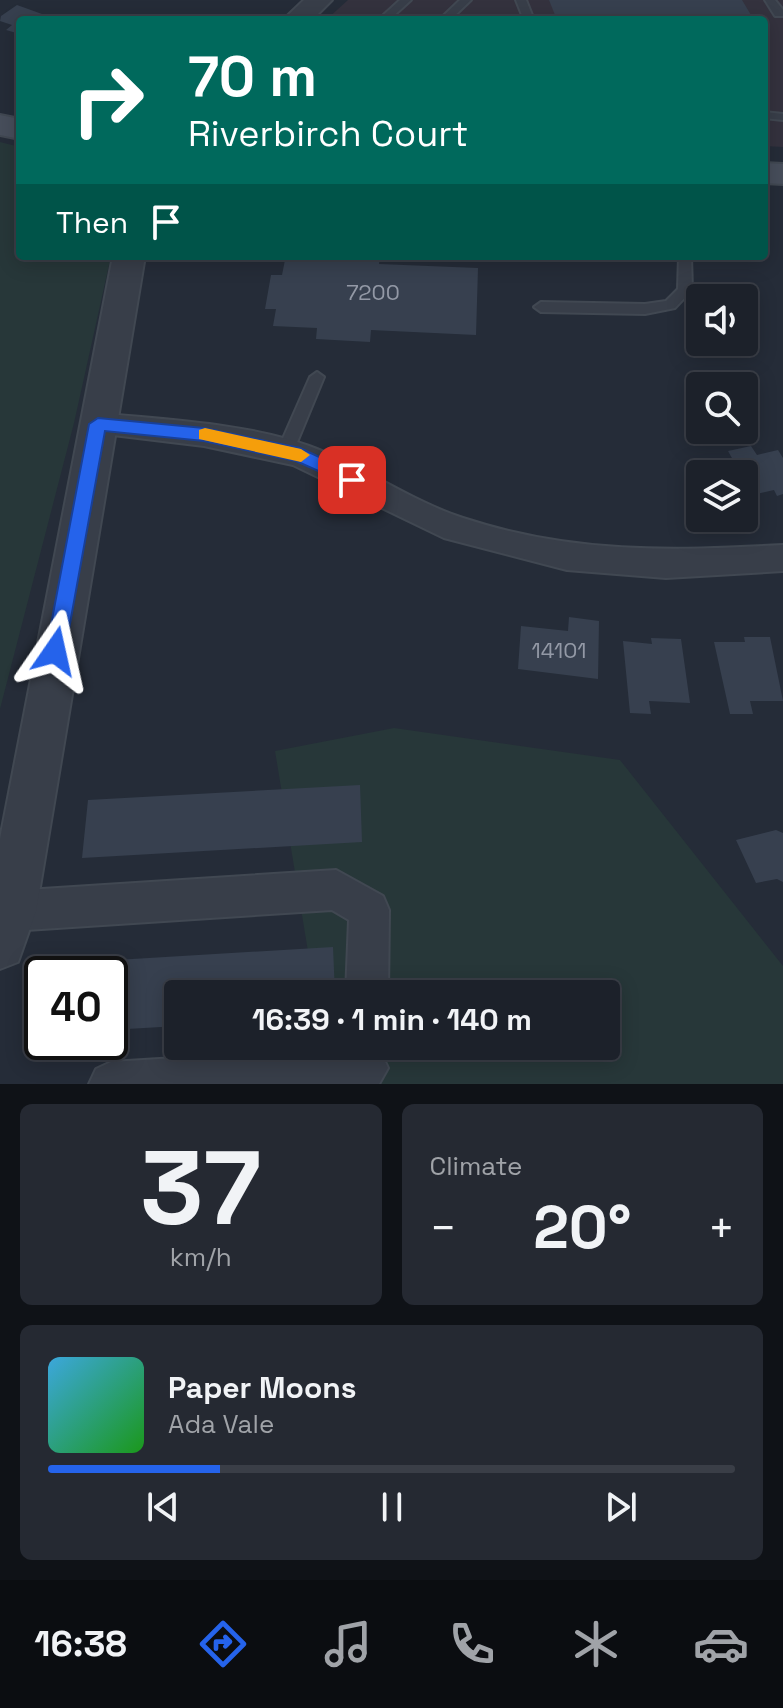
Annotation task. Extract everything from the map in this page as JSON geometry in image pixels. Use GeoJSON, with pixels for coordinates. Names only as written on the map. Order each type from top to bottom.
{"type":"FeatureCollection","features":[{"type":"Feature","properties":{"kind":"street"},"geometry":{"type":"LineString","coordinates":[[301,16],[319,0]]}},
{"type":"Feature","properties":{"kind":"street"},"geometry":{"type":"LineString","coordinates":[[128,260],[6,928],[336,890],[369,910],[367,980]]}},
{"type":"Feature","properties":{"kind":"street"},"geometry":{"type":"LineString","coordinates":[[98,424],[204,435],[300,455],[455,529],[567,557],[666,565],[783,558]]}},
{"type":"Feature","properties":{"kind":"street"},"geometry":{"type":"LineString","coordinates":[[111,1084],[193,1081],[366,1066]]}},
{"type":"Feature","properties":{"kind":"lane"},"geometry":{"type":"LineString","coordinates":[[388,16],[406,0]]}},
{"type":"Feature","properties":{"kind":"lane"},"geometry":{"type":"LineString","coordinates":[[448,16],[466,0]]}},
{"type":"Feature","properties":{"kind":"lane"},"geometry":{"type":"LineString","coordinates":[[770,0],[779,14],[783,13]]}},
{"type":"Feature","properties":{"kind":"lane"},"geometry":{"type":"LineString","coordinates":[[541,307],[645,309],[670,305],[685,290],[685,260]]}},
{"type":"Feature","properties":{"kind":"lane"},"geometry":{"type":"LineString","coordinates":[[285,452],[317,377]]}},
{"type":"Feature","properties":{"kind":"shaded area"},"geometry":{"type":"Polygon","coordinates":[[[348,0],[783,0],[783,147],[768,146],[768,16],[330,16],[348,0]]]}},
{"type":"Feature","properties":{"kind":"shaded area"},"geometry":{"type":"Polygon","coordinates":[[[0,142],[16,146],[16,260],[110,260],[74,423],[0,709],[0,142]]]}},
{"type":"Feature","properties":{"kind":"shaded area"},"geometry":{"type":"Polygon","coordinates":[[[394,728],[620,760],[783,966],[783,1084],[330,1084],[326,1060],[620,1060],[620,980],[313,980],[275,751],[394,728]]]}},
{"type":"Feature","properties":{"kind":"building"},"geometry":{"type":"Polygon","coordinates":[[[549,0],[742,0],[752,16],[555,16],[549,0]]]}},
{"type":"Feature","properties":{"kind":"building"},"geometry":{"type":"Polygon","coordinates":[[[17,5],[42,14],[60,16],[16,16],[16,33],[6,30],[12,25],[0,21],[1,16],[17,5]]]}},
{"type":"Feature","properties":{"kind":"building"},"geometry":{"type":"Polygon","coordinates":[[[285,260],[380,260],[379,264],[478,268],[476,335],[371,330],[370,342],[316,339],[317,328],[273,326],[276,309],[265,309],[271,275],[282,275],[285,260]]]}},
{"type":"Feature","properties":{"kind":"building"},"geometry":{"type":"Polygon","coordinates":[[[751,446],[757,455],[778,450],[783,458],[783,494],[777,496],[774,490],[758,494],[758,460],[733,460],[728,451],[751,446]]]}},
{"type":"Feature","properties":{"kind":"building"},"geometry":{"type":"Polygon","coordinates":[[[569,617],[599,621],[598,679],[518,669],[521,626],[568,631],[569,617]]]}},
{"type":"Feature","properties":{"kind":"building"},"geometry":{"type":"Polygon","coordinates":[[[744,637],[770,637],[783,701],[750,701],[753,714],[730,714],[714,642],[745,642],[744,637]]]}},
{"type":"Feature","properties":{"kind":"building"},"geometry":{"type":"Polygon","coordinates":[[[651,638],[681,639],[690,703],[649,701],[651,714],[630,713],[623,641],[652,644],[651,638]]]}},
{"type":"Feature","properties":{"kind":"building"},"geometry":{"type":"Polygon","coordinates":[[[360,785],[362,842],[82,858],[88,800],[360,785]]]}},
{"type":"Feature","properties":{"kind":"building"},"geometry":{"type":"Polygon","coordinates":[[[776,830],[783,833],[783,882],[777,879],[756,883],[736,840],[776,830]]]}},
{"type":"Feature","properties":{"kind":"building"},"geometry":{"type":"Polygon","coordinates":[[[333,947],[334,980],[164,980],[164,1027],[128,1029],[128,959],[333,947]]]}},
{"type":"Feature","properties":{"kind":"slow traffic"},"geometry":{"type":"LineString","coordinates":[[205,435],[301,455]]}},
{"type":"Feature","properties":{"kind":"route"},"geometry":{"type":"LineString","coordinates":[[55,651],[98,424],[204,435],[300,455],[352,480]]}}]}
